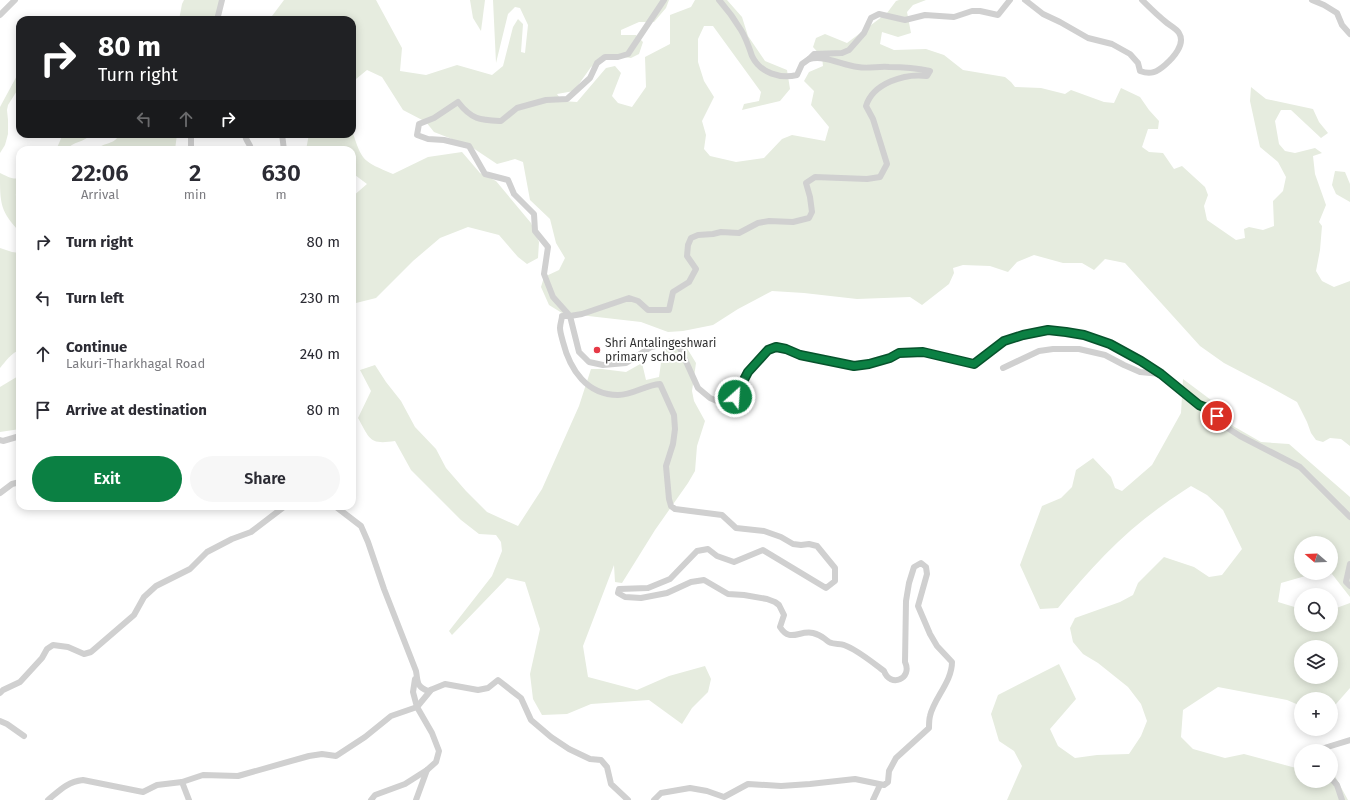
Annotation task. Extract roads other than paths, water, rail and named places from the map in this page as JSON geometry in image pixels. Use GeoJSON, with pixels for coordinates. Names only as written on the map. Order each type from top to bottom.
{"type":"FeatureCollection","features":[{"type":"Feature","properties":{"kind":"street"},"geometry":{"type":"LineString","coordinates":[[0,15],[15,0]]}},
{"type":"Feature","properties":{"kind":"street"},"geometry":{"type":"LineString","coordinates":[[218,16],[222,0]]}},
{"type":"Feature","properties":{"kind":"street"},"geometry":{"type":"LineString","coordinates":[[664,0],[628,54],[618,57],[605,56],[597,63],[590,78],[567,99],[546,100],[517,108],[501,121],[480,120],[464,110],[458,102],[434,118],[418,124],[417,135],[428,139],[444,140],[469,146],[485,174],[508,180],[514,194],[534,214],[535,231],[548,247],[544,274],[552,297],[570,316],[579,352],[589,362],[604,365],[626,363],[651,347],[665,344],[679,346],[698,388],[710,398],[726,405],[732,402],[748,372],[768,350],[776,347],[786,349],[800,355],[854,366],[869,364],[890,358],[899,353],[923,352],[974,364],[1004,341],[1023,335],[1048,330],[1084,335],[1110,344],[1161,374],[1199,405],[1209,409],[1226,427],[1240,436],[1300,467],[1350,517]]}},
{"type":"Feature","properties":{"kind":"street"},"geometry":{"type":"LineString","coordinates":[[719,0],[741,30],[753,57],[761,68],[779,76],[797,75],[802,64],[814,54],[842,53],[849,50],[864,33],[871,18],[879,14],[905,20],[925,15],[954,17],[972,11],[998,14],[1010,0]]}},
{"type":"Feature","properties":{"kind":"street"},"geometry":{"type":"LineString","coordinates":[[1025,0],[1035,10],[1088,38],[1112,44],[1130,54],[1138,63],[1140,71],[1148,74],[1156,72],[1167,64],[1178,51],[1181,38],[1179,32],[1151,10],[1142,0]]}},
{"type":"Feature","properties":{"kind":"street"},"geometry":{"type":"LineString","coordinates":[[1312,0],[1337,13],[1342,25],[1350,34]]}},
{"type":"Feature","properties":{"kind":"street"},"geometry":{"type":"LineString","coordinates":[[654,800],[661,794],[690,788],[707,791],[724,797],[748,784],[781,786],[855,779],[884,785],[888,782],[889,771],[896,758],[929,728],[930,715],[952,669],[952,662],[937,646],[918,606],[927,574],[926,567],[921,563],[914,566],[908,583],[906,601],[905,662],[907,669],[904,676],[898,680],[891,679],[884,671],[844,645],[837,645],[830,642],[821,635],[810,633],[789,636],[784,633],[780,627],[784,615],[779,605],[766,599],[728,594],[704,580],[692,582],[667,593],[641,598],[625,597],[618,593],[619,589],[648,588],[670,579],[697,550],[708,548],[717,556],[734,562],[763,550],[826,588],[835,581],[836,568],[817,546],[809,544],[801,546],[764,531],[736,528],[722,515],[675,509],[671,506],[666,466],[673,444],[675,429],[674,415],[660,384],[651,385],[633,392],[619,395],[606,393],[588,386],[577,375],[565,351],[560,328],[562,316],[582,314],[629,298],[638,301],[648,310],[669,310],[673,292],[689,282],[696,269],[687,256],[688,244],[692,238],[698,235],[721,232],[739,233],[758,223],[769,221],[793,222],[809,218],[812,212],[806,183],[815,177],[867,179],[880,177],[887,164],[873,119],[866,106],[868,100],[881,86],[893,80],[912,76],[927,76],[930,71],[890,66],[860,68],[845,65],[830,59],[809,59]]}},
{"type":"Feature","properties":{"kind":"street"},"geometry":{"type":"LineString","coordinates":[[1003,368],[1039,351],[1053,349],[1079,349],[1105,355],[1124,366],[1140,372],[1161,374]]}},
{"type":"Feature","properties":{"kind":"street"},"geometry":{"type":"LineString","coordinates":[[0,440],[16,437]]}},
{"type":"Feature","properties":{"kind":"street"},"geometry":{"type":"LineString","coordinates":[[0,493],[12,484],[16,483]]}},
{"type":"Feature","properties":{"kind":"street"},"geometry":{"type":"LineString","coordinates":[[0,693],[20,682],[42,658],[47,649],[53,645],[68,646],[84,654],[91,652],[134,615],[144,597],[156,586],[190,569],[207,552],[232,539],[251,532],[280,510]]}},
{"type":"Feature","properties":{"kind":"street"},"geometry":{"type":"LineString","coordinates":[[340,510],[361,526],[416,671],[418,685],[428,691],[445,684],[478,690],[488,688],[498,680],[521,698],[531,720],[551,737],[569,749],[590,759],[601,760],[607,768],[611,784],[628,800]]}},
{"type":"Feature","properties":{"kind":"street"},"geometry":{"type":"LineString","coordinates":[[1350,567],[1346,582],[1350,586]]}},
{"type":"Feature","properties":{"kind":"street"},"geometry":{"type":"LineString","coordinates":[[370,800],[375,794],[405,784],[427,770],[436,762],[439,751],[432,733],[417,707],[413,692],[416,671]]}},
{"type":"Feature","properties":{"kind":"street"},"geometry":{"type":"LineString","coordinates":[[48,800],[67,784],[74,781],[83,780],[143,792],[158,785],[182,782],[203,775],[238,776],[309,756],[322,754],[336,756],[365,737],[391,716],[417,707],[431,690]]}},
{"type":"Feature","properties":{"kind":"street"},"geometry":{"type":"LineString","coordinates":[[0,721],[24,736]]}},
{"type":"Feature","properties":{"kind":"street"},"geometry":{"type":"LineString","coordinates":[[1337,744],[1350,740]]}},
{"type":"Feature","properties":{"kind":"street"},"geometry":{"type":"LineString","coordinates":[[416,800],[427,770]]}},
{"type":"Feature","properties":{"kind":"street"},"geometry":{"type":"LineString","coordinates":[[182,782],[189,800]]}},
{"type":"Feature","properties":{"kind":"street"},"geometry":{"type":"LineString","coordinates":[[873,800],[880,785]]}},
{"type":"Feature","properties":{"kind":"street"},"geometry":{"type":"LineString","coordinates":[[1338,788],[1342,800]]}},
{"type":"Feature","properties":{"kind":"place","name":"Shri Antalingeshwari primary school"},"geometry":{"type":"Point","coordinates":[597,350]}}]}
